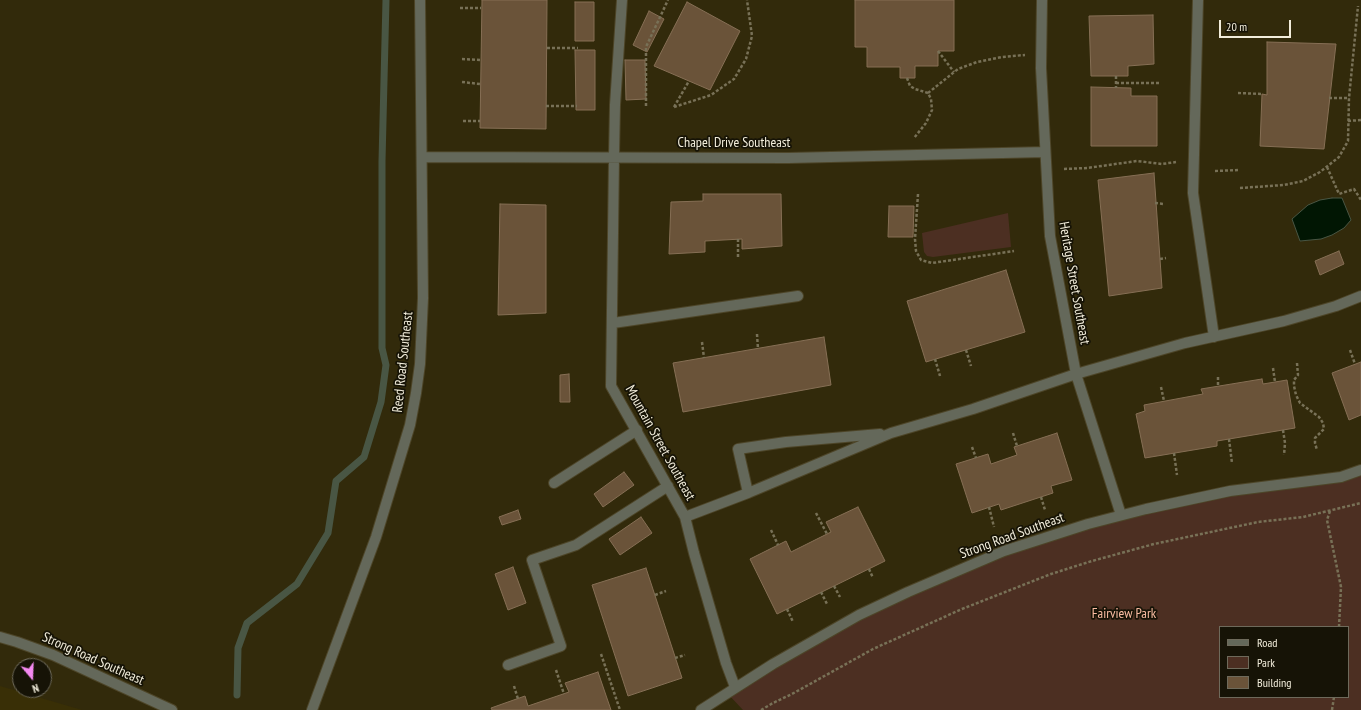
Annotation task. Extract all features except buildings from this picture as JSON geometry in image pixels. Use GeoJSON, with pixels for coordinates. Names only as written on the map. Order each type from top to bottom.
{"type":"FeatureCollection","features":[{"type":"Feature","properties":{"kind":"street","name":"Reed Road Southeast"},"geometry":{"type":"LineString","coordinates":[[312,710],[376,537],[410,425],[420,364],[423,298],[420,0]]}},
{"type":"Feature","properties":{"kind":"street","name":"Mountain Street Southeast"},"geometry":{"type":"LineString","coordinates":[[622,0],[615,105],[611,386],[685,516],[694,553],[726,663],[736,687]]}},
{"type":"Feature","properties":{"kind":"street","name":"Heritage Street Southeast"},"geometry":{"type":"LineString","coordinates":[[1042,0],[1041,68],[1050,236],[1076,374],[1121,515]]}},
{"type":"Feature","properties":{"kind":"street"},"geometry":{"type":"LineString","coordinates":[[1198,0],[1194,193],[1214,337]]}},
{"type":"Feature","properties":{"kind":"street","name":"Chapel Drive Southeast"},"geometry":{"type":"LineString","coordinates":[[422,157],[788,158],[893,154],[1046,152]]}},
{"type":"Feature","properties":{"kind":"street"},"geometry":{"type":"LineString","coordinates":[[612,322],[798,296]]}},
{"type":"Feature","properties":{"kind":"street"},"geometry":{"type":"LineString","coordinates":[[685,516],[748,493],[891,433],[973,409],[1076,374],[1178,345],[1284,321],[1336,306],[1361,296]]}},
{"type":"Feature","properties":{"kind":"street"},"geometry":{"type":"LineString","coordinates":[[554,483],[636,430]]}},
{"type":"Feature","properties":{"kind":"street"},"geometry":{"type":"LineString","coordinates":[[748,493],[738,450],[786,442],[891,433]]}},
{"type":"Feature","properties":{"kind":"street","name":"Strong Road Southeast"},"geometry":{"type":"LineString","coordinates":[[701,710],[810,642],[859,615],[908,592],[1004,551],[1121,515],[1205,496],[1342,477],[1361,470]]}},
{"type":"Feature","properties":{"kind":"street"},"geometry":{"type":"LineString","coordinates":[[508,665],[561,646],[532,560],[576,545],[668,486]]}},
{"type":"Feature","properties":{"kind":"street","name":"Strong Road Southeast"},"geometry":{"type":"LineString","coordinates":[[0,637],[53,655],[172,710]]}},
{"type":"Feature","properties":{"kind":"path"},"geometry":{"type":"LineString","coordinates":[[646,106],[646,47],[668,0]]}},
{"type":"Feature","properties":{"kind":"path"},"geometry":{"type":"LineString","coordinates":[[689,81],[674,107],[712,95],[734,79],[746,59],[752,36],[747,0]]}},
{"type":"Feature","properties":{"kind":"path"},"geometry":{"type":"LineString","coordinates":[[1240,188],[1284,185],[1303,181],[1320,172],[1339,157],[1348,141],[1349,98],[1358,6]]}},
{"type":"Feature","properties":{"kind":"path"},"geometry":{"type":"LineString","coordinates":[[460,8],[482,8]]}},
{"type":"Feature","properties":{"kind":"path"},"geometry":{"type":"LineString","coordinates":[[547,48],[578,48]]}},
{"type":"Feature","properties":{"kind":"path"},"geometry":{"type":"LineString","coordinates":[[938,51],[954,72]]}},
{"type":"Feature","properties":{"kind":"path"},"geometry":{"type":"LineString","coordinates":[[928,93],[958,69],[977,62],[1002,57],[1042,53]]}},
{"type":"Feature","properties":{"kind":"path"},"geometry":{"type":"LineString","coordinates":[[462,59],[481,60]]}},
{"type":"Feature","properties":{"kind":"path"},"geometry":{"type":"LineString","coordinates":[[1116,76],[1116,88]]}},
{"type":"Feature","properties":{"kind":"path"},"geometry":{"type":"LineString","coordinates":[[893,154],[914,137],[926,123],[932,110],[931,99],[928,93],[910,86],[907,78]]}},
{"type":"Feature","properties":{"kind":"path"},"geometry":{"type":"LineString","coordinates":[[462,82],[480,84]]}},
{"type":"Feature","properties":{"kind":"path"},"geometry":{"type":"LineString","coordinates":[[1116,84],[1159,83]]}},
{"type":"Feature","properties":{"kind":"path"},"geometry":{"type":"LineString","coordinates":[[1238,93],[1262,94]]}},
{"type":"Feature","properties":{"kind":"path"},"geometry":{"type":"LineString","coordinates":[[1330,98],[1349,98]]}},
{"type":"Feature","properties":{"kind":"path"},"geometry":{"type":"LineString","coordinates":[[546,106],[577,106]]}},
{"type":"Feature","properties":{"kind":"path"},"geometry":{"type":"LineString","coordinates":[[1348,121],[1361,120]]}},
{"type":"Feature","properties":{"kind":"path"},"geometry":{"type":"LineString","coordinates":[[463,121],[480,121]]}},
{"type":"Feature","properties":{"kind":"path"},"geometry":{"type":"LineString","coordinates":[[1060,169],[1087,168],[1137,162],[1162,164],[1180,161]]}},
{"type":"Feature","properties":{"kind":"path"},"geometry":{"type":"LineString","coordinates":[[1327,167],[1339,194],[1354,190],[1361,200]]}},
{"type":"Feature","properties":{"kind":"path"},"geometry":{"type":"LineString","coordinates":[[1215,171],[1239,170]]}},
{"type":"Feature","properties":{"kind":"path"},"geometry":{"type":"LineString","coordinates":[[918,194],[915,239],[916,251],[921,260],[932,264],[1014,250]]}},
{"type":"Feature","properties":{"kind":"path"},"geometry":{"type":"LineString","coordinates":[[1155,204],[1164,204]]}},
{"type":"Feature","properties":{"kind":"path"},"geometry":{"type":"LineString","coordinates":[[738,239],[738,258]]}},
{"type":"Feature","properties":{"kind":"path"},"geometry":{"type":"LineString","coordinates":[[1160,259],[1166,258]]}},
{"type":"Feature","properties":{"kind":"path"},"geometry":{"type":"LineString","coordinates":[[757,334],[758,349]]}},
{"type":"Feature","properties":{"kind":"path"},"geometry":{"type":"LineString","coordinates":[[702,342],[704,358]]}},
{"type":"Feature","properties":{"kind":"path"},"geometry":{"type":"LineString","coordinates":[[966,350],[971,366]]}},
{"type":"Feature","properties":{"kind":"path"},"geometry":{"type":"LineString","coordinates":[[1350,350],[1355,364]]}},
{"type":"Feature","properties":{"kind":"path"},"geometry":{"type":"LineString","coordinates":[[935,359],[940,376]]}},
{"type":"Feature","properties":{"kind":"path"},"geometry":{"type":"LineString","coordinates":[[1297,363],[1298,375],[1294,380],[1296,395],[1300,404],[1319,417],[1323,423],[1324,429],[1315,438],[1316,450]]}},
{"type":"Feature","properties":{"kind":"path"},"geometry":{"type":"LineString","coordinates":[[1273,368],[1275,382]]}},
{"type":"Feature","properties":{"kind":"path"},"geometry":{"type":"LineString","coordinates":[[1218,377],[1218,386]]}},
{"type":"Feature","properties":{"kind":"path"},"geometry":{"type":"LineString","coordinates":[[1161,387],[1164,402]]}},
{"type":"Feature","properties":{"kind":"path"},"geometry":{"type":"LineString","coordinates":[[1283,430],[1285,443],[1284,455]]}},
{"type":"Feature","properties":{"kind":"path"},"geometry":{"type":"LineString","coordinates":[[1013,433],[1017,446]]}},
{"type":"Feature","properties":{"kind":"path"},"geometry":{"type":"LineString","coordinates":[[1229,439],[1232,463]]}},
{"type":"Feature","properties":{"kind":"path"},"geometry":{"type":"LineString","coordinates":[[972,447],[976,458]]}},
{"type":"Feature","properties":{"kind":"path"},"geometry":{"type":"LineString","coordinates":[[1174,453],[1177,475]]}},
{"type":"Feature","properties":{"kind":"path"},"geometry":{"type":"LineString","coordinates":[[1041,497],[1045,510]]}},
{"type":"Feature","properties":{"kind":"path"},"geometry":{"type":"LineString","coordinates":[[761,710],[873,649],[962,609],[1051,574],[1154,544],[1258,522],[1303,517],[1361,503]]}},
{"type":"Feature","properties":{"kind":"path"},"geometry":{"type":"LineString","coordinates":[[989,507],[994,527]]}},
{"type":"Feature","properties":{"kind":"path"},"geometry":{"type":"LineString","coordinates":[[1330,511],[1327,520],[1340,587],[1339,626]]}},
{"type":"Feature","properties":{"kind":"path"},"geometry":{"type":"LineString","coordinates":[[816,513],[827,534]]}},
{"type":"Feature","properties":{"kind":"path"},"geometry":{"type":"LineString","coordinates":[[771,530],[778,545]]}},
{"type":"Feature","properties":{"kind":"path"},"geometry":{"type":"LineString","coordinates":[[869,569],[873,578]]}},
{"type":"Feature","properties":{"kind":"path"},"geometry":{"type":"LineString","coordinates":[[834,586],[840,597]]}},
{"type":"Feature","properties":{"kind":"path"},"geometry":{"type":"LineString","coordinates":[[654,595],[666,591]]}},
{"type":"Feature","properties":{"kind":"path"},"geometry":{"type":"LineString","coordinates":[[821,592],[827,604]]}},
{"type":"Feature","properties":{"kind":"path"},"geometry":{"type":"LineString","coordinates":[[787,609],[793,622]]}},
{"type":"Feature","properties":{"kind":"path"},"geometry":{"type":"LineString","coordinates":[[601,654],[620,710]]}},
{"type":"Feature","properties":{"kind":"path"},"geometry":{"type":"LineString","coordinates":[[675,658],[685,655]]}},
{"type":"Feature","properties":{"kind":"path"},"geometry":{"type":"LineString","coordinates":[[556,670],[564,694]]}},
{"type":"Feature","properties":{"kind":"path"},"geometry":{"type":"LineString","coordinates":[[514,686],[518,699]]}},
{"type":"Feature","properties":{"kind":"path"},"geometry":{"type":"LineString","coordinates":[[1332,710],[1334,698]]}},
{"type":"Feature","properties":{"kind":"shaded area"},"geometry":{"type":"Polygon","coordinates":[[[1342,198],[1351,220],[1344,228],[1332,235],[1321,239],[1300,241],[1292,219],[1308,205],[1320,200],[1342,198]]]}},
{"type":"Feature","properties":{"kind":"shaded area"},"geometry":{"type":"Polygon","coordinates":[[[0,686],[12,690],[12,698],[41,698],[82,710],[0,710],[0,686]]]}},
{"type":"Feature","properties":{"kind":"green space"},"geometry":{"type":"Polygon","coordinates":[[[1008,213],[1011,247],[933,257],[927,256],[924,252],[922,233],[1008,213]]]}},
{"type":"Feature","properties":{"kind":"green space","name":"Fairview Park"},"geometry":{"type":"Polygon","coordinates":[[[1361,470],[1361,710],[743,710],[727,693],[908,592],[1088,524],[1361,470]]]}},
{"type":"Feature","properties":{"kind":"waterway"},"geometry":{"type":"LineString","coordinates":[[237,695],[238,648],[247,623],[297,584],[328,533],[336,481],[364,457],[381,402],[386,365],[382,348],[382,161],[386,0]]}}]}
